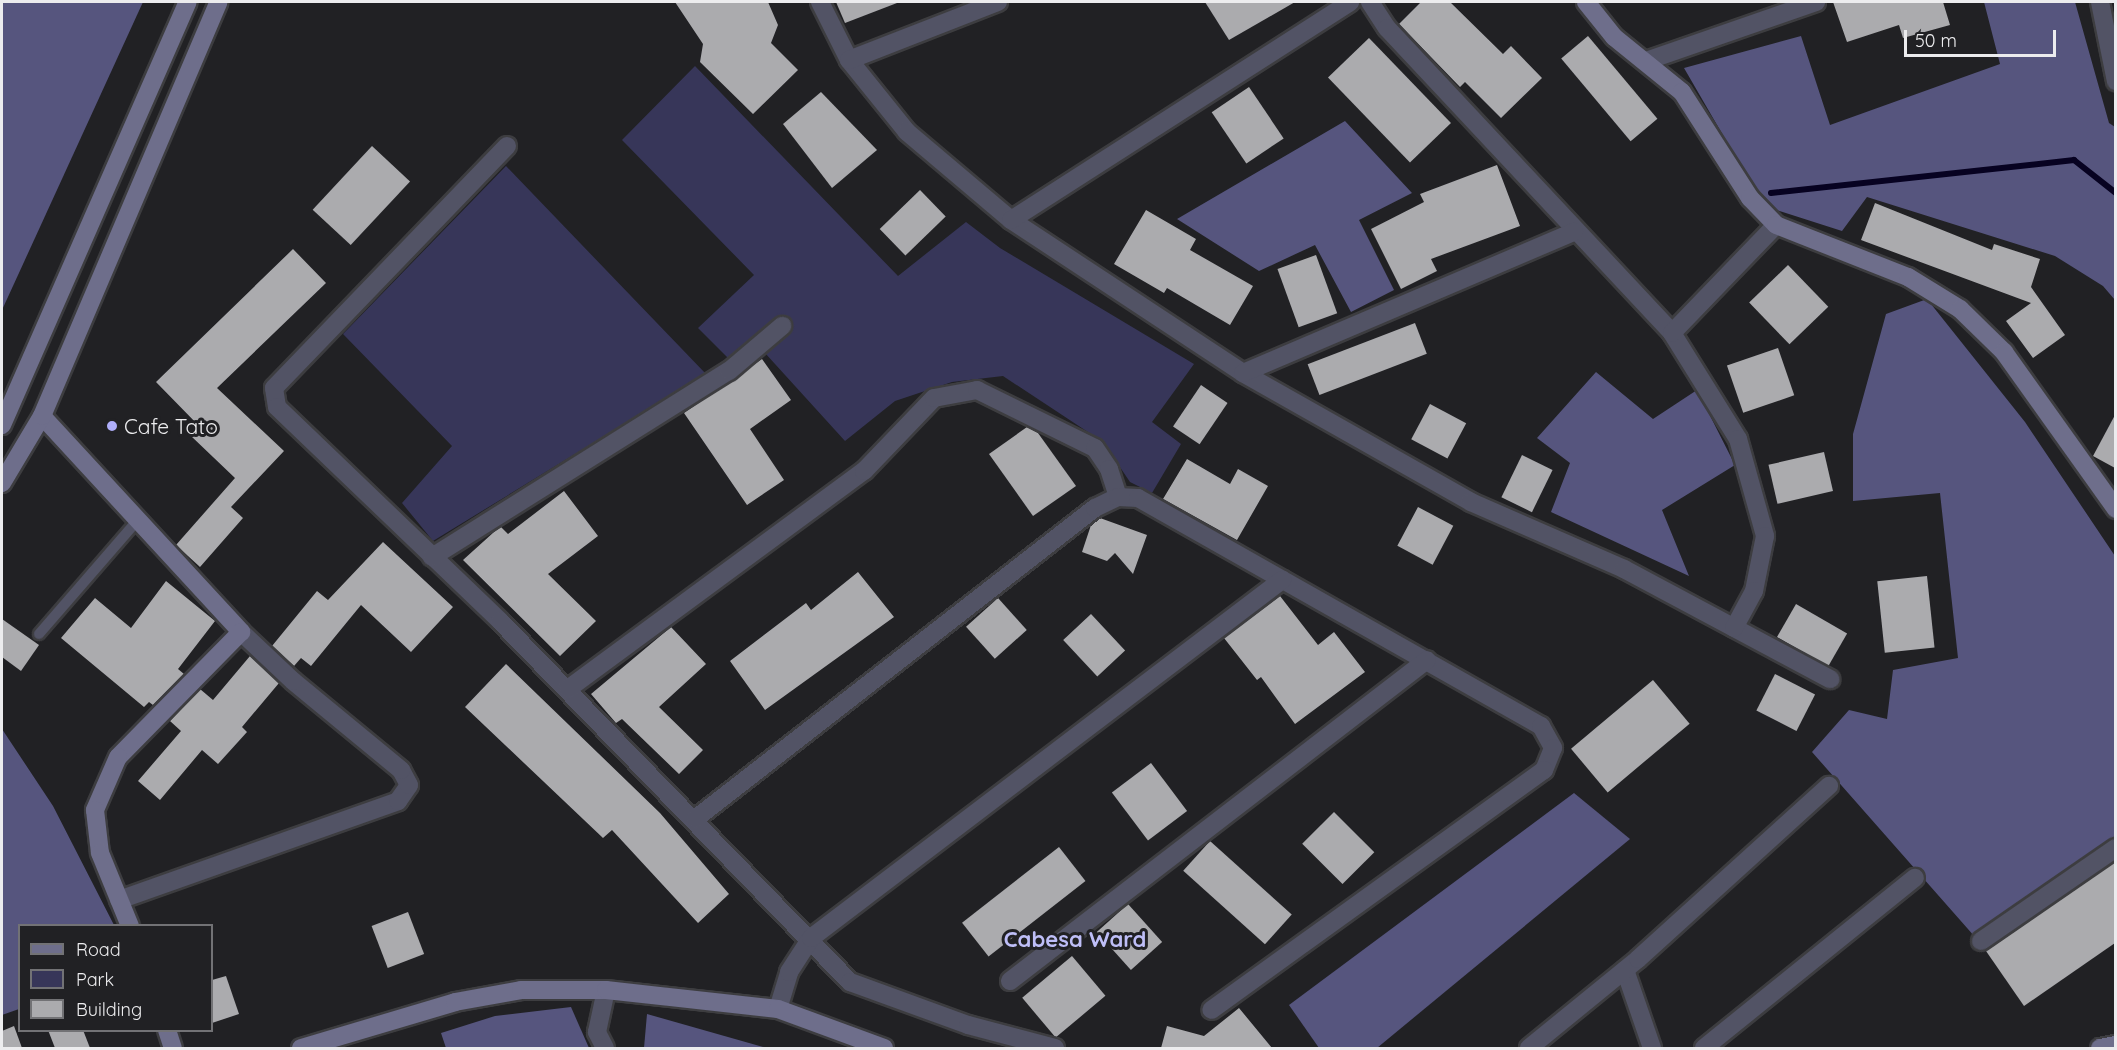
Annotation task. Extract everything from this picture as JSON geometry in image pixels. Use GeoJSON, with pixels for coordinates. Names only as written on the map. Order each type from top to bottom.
{"type":"FeatureCollection","features":[{"type":"Feature","properties":{"kind":"main road"},"geometry":{"type":"LineString","coordinates":[[2,425],[96,219],[188,2]]}},
{"type":"Feature","properties":{"kind":"main road"},"geometry":{"type":"LineString","coordinates":[[2,483],[42,416],[219,2]]}},
{"type":"Feature","properties":{"kind":"main road"},"geometry":{"type":"LineString","coordinates":[[1586,2],[1614,37],[1682,92],[1750,198],[1776,225],[1908,277],[1960,309],[2004,352],[2115,509]]}},
{"type":"Feature","properties":{"kind":"main road"},"geometry":{"type":"LineString","coordinates":[[42,416],[136,522],[242,632],[118,757],[95,810],[100,853],[129,924]]}},
{"type":"Feature","properties":{"kind":"main road"},"geometry":{"type":"LineString","coordinates":[[301,1048],[454,1002],[521,990],[606,990],[778,1009],[884,1048]]}},
{"type":"Feature","properties":{"kind":"main road"},"geometry":{"type":"LineString","coordinates":[[169,1032],[173,1048]]}},
{"type":"Feature","properties":{"kind":"main road"},"geometry":{"type":"LineString","coordinates":[[2100,1048],[2115,1045]]}},
{"type":"Feature","properties":{"kind":"street"},"geometry":{"type":"LineString","coordinates":[[820,2],[849,60],[907,132],[1011,220],[1243,373],[1472,502],[1624,569],[1830,679]]}},
{"type":"Feature","properties":{"kind":"street"},"geometry":{"type":"LineString","coordinates":[[849,60],[998,2]]}},
{"type":"Feature","properties":{"kind":"street"},"geometry":{"type":"LineString","coordinates":[[1011,220],[1350,2]]}},
{"type":"Feature","properties":{"kind":"street"},"geometry":{"type":"LineString","coordinates":[[1370,2],[1387,28],[1574,232],[1672,333],[1738,439],[1765,536],[1754,591],[1734,628]]}},
{"type":"Feature","properties":{"kind":"street"},"geometry":{"type":"LineString","coordinates":[[1646,61],[1816,2]]}},
{"type":"Feature","properties":{"kind":"street"},"geometry":{"type":"LineString","coordinates":[[2100,2],[2115,81]]}},
{"type":"Feature","properties":{"kind":"street"},"geometry":{"type":"LineString","coordinates":[[507,146],[274,388],[273,397],[277,407],[568,689],[811,938],[850,982],[968,1025],[1055,1048]]}},
{"type":"Feature","properties":{"kind":"street"},"geometry":{"type":"LineString","coordinates":[[1672,333],[1776,225]]}},
{"type":"Feature","properties":{"kind":"street"},"geometry":{"type":"LineString","coordinates":[[1243,373],[1574,232]]}},
{"type":"Feature","properties":{"kind":"street"},"geometry":{"type":"LineString","coordinates":[[432,557],[729,371],[782,326]]}},
{"type":"Feature","properties":{"kind":"street"},"geometry":{"type":"LineString","coordinates":[[568,689],[864,471],[934,398],[977,390],[1095,448],[1109,469],[1118,497]]}},
{"type":"Feature","properties":{"kind":"street"},"geometry":{"type":"LineString","coordinates":[[695,819],[1095,508],[1118,497],[1138,498],[1541,726],[1553,748],[1544,770],[1211,1010]]}},
{"type":"Feature","properties":{"kind":"street"},"geometry":{"type":"LineString","coordinates":[[778,1009],[789,972],[811,938],[1282,580]]}},
{"type":"Feature","properties":{"kind":"street"},"geometry":{"type":"LineString","coordinates":[[119,900],[398,801],[409,785],[401,770],[293,681],[242,632]]}},
{"type":"Feature","properties":{"kind":"street"},"geometry":{"type":"LineString","coordinates":[[1011,981],[1427,660]]}},
{"type":"Feature","properties":{"kind":"street"},"geometry":{"type":"LineString","coordinates":[[1529,1048],[1625,970],[1829,786]]}},
{"type":"Feature","properties":{"kind":"street"},"geometry":{"type":"LineString","coordinates":[[1981,941],[2115,848]]}},
{"type":"Feature","properties":{"kind":"street"},"geometry":{"type":"LineString","coordinates":[[1704,1048],[1915,878]]}},
{"type":"Feature","properties":{"kind":"street"},"geometry":{"type":"LineString","coordinates":[[1625,970],[1652,1048]]}},
{"type":"Feature","properties":{"kind":"street"},"geometry":{"type":"LineString","coordinates":[[605,1048],[597,1032],[606,990]]}},
{"type":"Feature","properties":{"kind":"lane"},"geometry":{"type":"LineString","coordinates":[[39,634],[136,522]]}},
{"type":"Feature","properties":{"kind":"green space"},"geometry":{"type":"Polygon","coordinates":[[[695,66],[898,276],[966,222],[1000,248],[1194,364],[1152,422],[1181,444],[1152,493],[1130,482],[1103,442],[1003,376],[952,382],[895,401],[845,441],[765,353],[739,369],[698,328],[754,275],[622,140],[695,66]]]}},
{"type":"Feature","properties":{"kind":"green space"},"geometry":{"type":"Polygon","coordinates":[[[506,166],[706,374],[433,541],[402,503],[452,446],[343,334],[506,166]]]}},
{"type":"Feature","properties":{"kind":"shaded area"},"geometry":{"type":"Polygon","coordinates":[[[2,2],[143,2],[2,310],[2,2]]]}},
{"type":"Feature","properties":{"kind":"shaded area"},"geometry":{"type":"Polygon","coordinates":[[[1984,2],[2075,2],[2109,123],[2115,127],[2115,300],[2103,286],[2055,256],[1867,197],[1842,231],[1764,206],[1684,68],[1801,36],[1830,125],[2000,64],[1984,2]]]}},
{"type":"Feature","properties":{"kind":"shaded area"},"geometry":{"type":"Polygon","coordinates":[[[1345,121],[1412,193],[1359,220],[1394,290],[1351,312],[1315,245],[1259,271],[1177,219],[1345,121]]]}},
{"type":"Feature","properties":{"kind":"shaded area"},"geometry":{"type":"Polygon","coordinates":[[[1927,299],[2025,422],[2115,556],[2115,842],[1975,937],[1812,752],[1849,710],[1887,719],[1893,670],[1958,658],[1940,493],[1853,501],[1853,434],[1886,314],[1927,299]]]}},
{"type":"Feature","properties":{"kind":"shaded area"},"geometry":{"type":"Polygon","coordinates":[[[1596,372],[1653,419],[1697,390],[1735,465],[1662,510],[1689,576],[1551,512],[1570,463],[1537,438],[1596,372]]]}},
{"type":"Feature","properties":{"kind":"shaded area"},"geometry":{"type":"Polygon","coordinates":[[[2,729],[53,806],[113,924],[18,924],[18,1009],[2,1015],[2,729]]]}},
{"type":"Feature","properties":{"kind":"shaded area"},"geometry":{"type":"Polygon","coordinates":[[[1574,793],[1630,839],[1377,1048],[1319,1048],[1289,1005],[1574,793]]]}},
{"type":"Feature","properties":{"kind":"shaded area"},"geometry":{"type":"Polygon","coordinates":[[[571,1007],[589,1048],[446,1048],[441,1033],[495,1016],[571,1007]]]}},
{"type":"Feature","properties":{"kind":"shaded area"},"geometry":{"type":"Polygon","coordinates":[[[647,1014],[767,1048],[644,1048],[647,1014]]]}},
{"type":"Feature","properties":{"kind":"building"},"geometry":{"type":"Polygon","coordinates":[[[675,2],[768,2],[778,25],[771,43],[798,70],[753,114],[700,62],[703,44],[675,2]]]}},
{"type":"Feature","properties":{"kind":"building"},"geometry":{"type":"Polygon","coordinates":[[[836,2],[897,2],[897,3],[845,23],[836,2]]]}},
{"type":"Feature","properties":{"kind":"building"},"geometry":{"type":"Polygon","coordinates":[[[1205,2],[1295,2],[1229,40],[1205,2]]]}},
{"type":"Feature","properties":{"kind":"building"},"geometry":{"type":"Polygon","coordinates":[[[1421,2],[1450,2],[1503,54],[1511,46],[1542,78],[1501,118],[1465,82],[1460,87],[1399,24],[1421,2]]]}},
{"type":"Feature","properties":{"kind":"building"},"geometry":{"type":"Polygon","coordinates":[[[1833,2],[1943,2],[1950,25],[1903,38],[1899,25],[1847,42],[1833,2]]]}},
{"type":"Feature","properties":{"kind":"building"},"geometry":{"type":"Polygon","coordinates":[[[1588,36],[1657,119],[1631,141],[1561,58],[1588,36]]]}},
{"type":"Feature","properties":{"kind":"building"},"geometry":{"type":"Polygon","coordinates":[[[1369,38],[1451,123],[1410,162],[1328,78],[1369,38]]]}},
{"type":"Feature","properties":{"kind":"building"},"geometry":{"type":"Polygon","coordinates":[[[1249,87],[1284,138],[1246,164],[1212,112],[1249,87]]]}},
{"type":"Feature","properties":{"kind":"building"},"geometry":{"type":"Polygon","coordinates":[[[821,92],[877,150],[832,188],[783,124],[821,92]]]}},
{"type":"Feature","properties":{"kind":"building"},"geometry":{"type":"Polygon","coordinates":[[[372,146],[410,181],[351,245],[313,210],[372,146]]]}},
{"type":"Feature","properties":{"kind":"building"},"geometry":{"type":"Polygon","coordinates":[[[1497,165],[1520,226],[1431,259],[1437,271],[1401,289],[1371,229],[1424,202],[1420,194],[1497,165]]]}},
{"type":"Feature","properties":{"kind":"building"},"geometry":{"type":"Polygon","coordinates":[[[920,190],[946,217],[905,256],[880,229],[920,190]]]}},
{"type":"Feature","properties":{"kind":"building"},"geometry":{"type":"Polygon","coordinates":[[[1875,203],[1992,250],[1994,244],[2040,259],[2031,287],[2065,335],[2033,358],[2006,321],[2031,303],[1861,240],[1875,203]]]}},
{"type":"Feature","properties":{"kind":"building"},"geometry":{"type":"Polygon","coordinates":[[[1146,210],[1196,239],[1190,250],[1253,286],[1230,325],[1167,288],[1164,293],[1114,264],[1146,210]]]}},
{"type":"Feature","properties":{"kind":"building"},"geometry":{"type":"Polygon","coordinates":[[[293,249],[326,283],[217,388],[284,451],[231,507],[243,518],[200,567],[176,545],[235,478],[191,436],[200,427],[156,382],[293,249]]]}},
{"type":"Feature","properties":{"kind":"building"},"geometry":{"type":"Polygon","coordinates":[[[1316,255],[1337,313],[1299,327],[1277,269],[1316,255]]]}},
{"type":"Feature","properties":{"kind":"building"},"geometry":{"type":"Polygon","coordinates":[[[1788,265],[1828,307],[1789,344],[1749,303],[1788,265]]]}},
{"type":"Feature","properties":{"kind":"building"},"geometry":{"type":"Polygon","coordinates":[[[1415,323],[1427,354],[1319,395],[1308,364],[1415,323]]]}},
{"type":"Feature","properties":{"kind":"building"},"geometry":{"type":"Polygon","coordinates":[[[1778,348],[1794,395],[1743,413],[1727,366],[1778,348]]]}},
{"type":"Feature","properties":{"kind":"building"},"geometry":{"type":"Polygon","coordinates":[[[762,359],[791,400],[750,429],[784,480],[747,505],[684,413],[762,359]]]}},
{"type":"Feature","properties":{"kind":"building"},"geometry":{"type":"Polygon","coordinates":[[[1201,385],[1228,403],[1200,444],[1173,426],[1201,385]]]}},
{"type":"Feature","properties":{"kind":"building"},"geometry":{"type":"Polygon","coordinates":[[[1430,404],[1466,423],[1447,459],[1411,439],[1430,404]]]}},
{"type":"Feature","properties":{"kind":"building"},"geometry":{"type":"Polygon","coordinates":[[[2115,415],[2115,468],[2093,456],[2115,415]]]}},
{"type":"Feature","properties":{"kind":"building"},"geometry":{"type":"Polygon","coordinates":[[[1027,427],[1038,433],[1076,486],[1033,516],[989,454],[1027,427]]]}},
{"type":"Feature","properties":{"kind":"building"},"geometry":{"type":"Polygon","coordinates":[[[1824,452],[1833,491],[1777,504],[1768,465],[1824,452]]]}},
{"type":"Feature","properties":{"kind":"building"},"geometry":{"type":"Polygon","coordinates":[[[1522,455],[1553,470],[1532,512],[1501,497],[1522,455]]]}},
{"type":"Feature","properties":{"kind":"building"},"geometry":{"type":"Polygon","coordinates":[[[1187,459],[1230,484],[1238,469],[1268,486],[1237,540],[1163,499],[1187,459]]]}},
{"type":"Feature","properties":{"kind":"building"},"geometry":{"type":"Polygon","coordinates":[[[564,491],[598,536],[548,574],[596,621],[560,656],[463,560],[501,527],[508,534],[564,491]]]}},
{"type":"Feature","properties":{"kind":"building"},"geometry":{"type":"Polygon","coordinates":[[[1418,507],[1453,526],[1433,565],[1397,546],[1418,507]]]}},
{"type":"Feature","properties":{"kind":"building"},"geometry":{"type":"Polygon","coordinates":[[[1100,518],[1147,535],[1133,574],[1115,553],[1107,561],[1082,552],[1091,525],[1100,518]]]}},
{"type":"Feature","properties":{"kind":"building"},"geometry":{"type":"Polygon","coordinates":[[[383,542],[453,607],[411,652],[361,605],[311,666],[301,658],[294,666],[272,646],[317,591],[328,600],[383,542]]]}},
{"type":"Feature","properties":{"kind":"building"},"geometry":{"type":"Polygon","coordinates":[[[858,572],[894,617],[765,710],[730,661],[806,603],[811,610],[858,572]]]}},
{"type":"Feature","properties":{"kind":"building"},"geometry":{"type":"Polygon","coordinates":[[[1927,576],[1935,648],[1885,653],[1877,581],[1927,576]]]}},
{"type":"Feature","properties":{"kind":"building"},"geometry":{"type":"Polygon","coordinates":[[[166,581],[215,621],[178,669],[184,674],[153,705],[149,702],[144,707],[61,638],[95,598],[131,628],[166,581]]]}},
{"type":"Feature","properties":{"kind":"building"},"geometry":{"type":"Polygon","coordinates":[[[1280,596],[1318,645],[1334,632],[1365,672],[1295,724],[1261,677],[1257,680],[1224,638],[1280,596]]]}},
{"type":"Feature","properties":{"kind":"building"},"geometry":{"type":"Polygon","coordinates":[[[998,598],[1027,630],[995,659],[966,627],[998,598]]]}},
{"type":"Feature","properties":{"kind":"building"},"geometry":{"type":"Polygon","coordinates":[[[1796,604],[1847,634],[1828,666],[1777,637],[1796,604]]]}},
{"type":"Feature","properties":{"kind":"building"},"geometry":{"type":"Polygon","coordinates":[[[1091,614],[1125,651],[1097,676],[1063,640],[1091,614]]]}},
{"type":"Feature","properties":{"kind":"building"},"geometry":{"type":"Polygon","coordinates":[[[2,619],[39,645],[21,671],[2,657],[2,619]]]}},
{"type":"Feature","properties":{"kind":"building"},"geometry":{"type":"Polygon","coordinates":[[[671,627],[706,664],[659,707],[703,750],[679,774],[622,719],[616,723],[591,694],[671,627]]]}},
{"type":"Feature","properties":{"kind":"building"},"geometry":{"type":"Polygon","coordinates":[[[250,656],[279,683],[242,727],[247,732],[218,764],[202,750],[160,800],[138,781],[181,731],[170,721],[200,689],[213,700],[250,656]]]}},
{"type":"Feature","properties":{"kind":"building"},"geometry":{"type":"Polygon","coordinates":[[[506,664],[660,813],[729,894],[698,923],[612,830],[603,838],[465,707],[506,664]]]}},
{"type":"Feature","properties":{"kind":"building"},"geometry":{"type":"Polygon","coordinates":[[[1775,674],[1815,694],[1796,731],[1756,711],[1775,674]]]}},
{"type":"Feature","properties":{"kind":"building"},"geometry":{"type":"Polygon","coordinates":[[[1653,680],[1690,724],[1608,792],[1571,749],[1653,680]]]}},
{"type":"Feature","properties":{"kind":"building"},"geometry":{"type":"Polygon","coordinates":[[[1151,763],[1187,811],[1148,840],[1112,792],[1151,763]]]}},
{"type":"Feature","properties":{"kind":"building"},"geometry":{"type":"Polygon","coordinates":[[[1334,812],[1374,852],[1342,884],[1302,844],[1334,812]]]}},
{"type":"Feature","properties":{"kind":"building"},"geometry":{"type":"Polygon","coordinates":[[[1210,841],[1292,915],[1265,944],[1183,871],[1210,841]]]}},
{"type":"Feature","properties":{"kind":"building"},"geometry":{"type":"Polygon","coordinates":[[[1059,847],[1085,881],[989,957],[962,923],[1059,847]]]}},
{"type":"Feature","properties":{"kind":"building"},"geometry":{"type":"Polygon","coordinates":[[[2115,862],[2115,943],[2024,1006],[1986,951],[2115,862]]]}},
{"type":"Feature","properties":{"kind":"building"},"geometry":{"type":"Polygon","coordinates":[[[1128,904],[1162,942],[1131,970],[1097,932],[1128,904]]]}},
{"type":"Feature","properties":{"kind":"building"},"geometry":{"type":"Polygon","coordinates":[[[408,912],[424,954],[388,968],[372,926],[408,912]]]}},
{"type":"Feature","properties":{"kind":"building"},"geometry":{"type":"Polygon","coordinates":[[[1072,956],[1105,996],[1056,1038],[1022,998],[1072,956]]]}},
{"type":"Feature","properties":{"kind":"building"},"geometry":{"type":"Polygon","coordinates":[[[226,976],[239,1014],[213,1023],[213,980],[226,976]]]}},
{"type":"Feature","properties":{"kind":"building"},"geometry":{"type":"Polygon","coordinates":[[[1239,1008],[1272,1048],[1161,1048],[1167,1026],[1204,1036],[1239,1008]]]}},
{"type":"Feature","properties":{"kind":"building"},"geometry":{"type":"Polygon","coordinates":[[[14,1026],[22,1048],[2,1048],[2,1031],[14,1026]]]}},
{"type":"Feature","properties":{"kind":"building"},"geometry":{"type":"Polygon","coordinates":[[[49,1032],[84,1032],[90,1048],[55,1048],[49,1032]]]}},
{"type":"Feature","properties":{"kind":"waterway"},"geometry":{"type":"LineString","coordinates":[[1771,193],[2074,160],[2116,193]]}},
{"type":"Feature","properties":{"kind":"place","name":"Cafe Tato"},"geometry":{"type":"Point","coordinates":[112,426]}},
{"type":"Feature","properties":{"kind":"district","name":"Cabesa Ward"},"geometry":{"type":"Point","coordinates":[1075,940]}}]}
